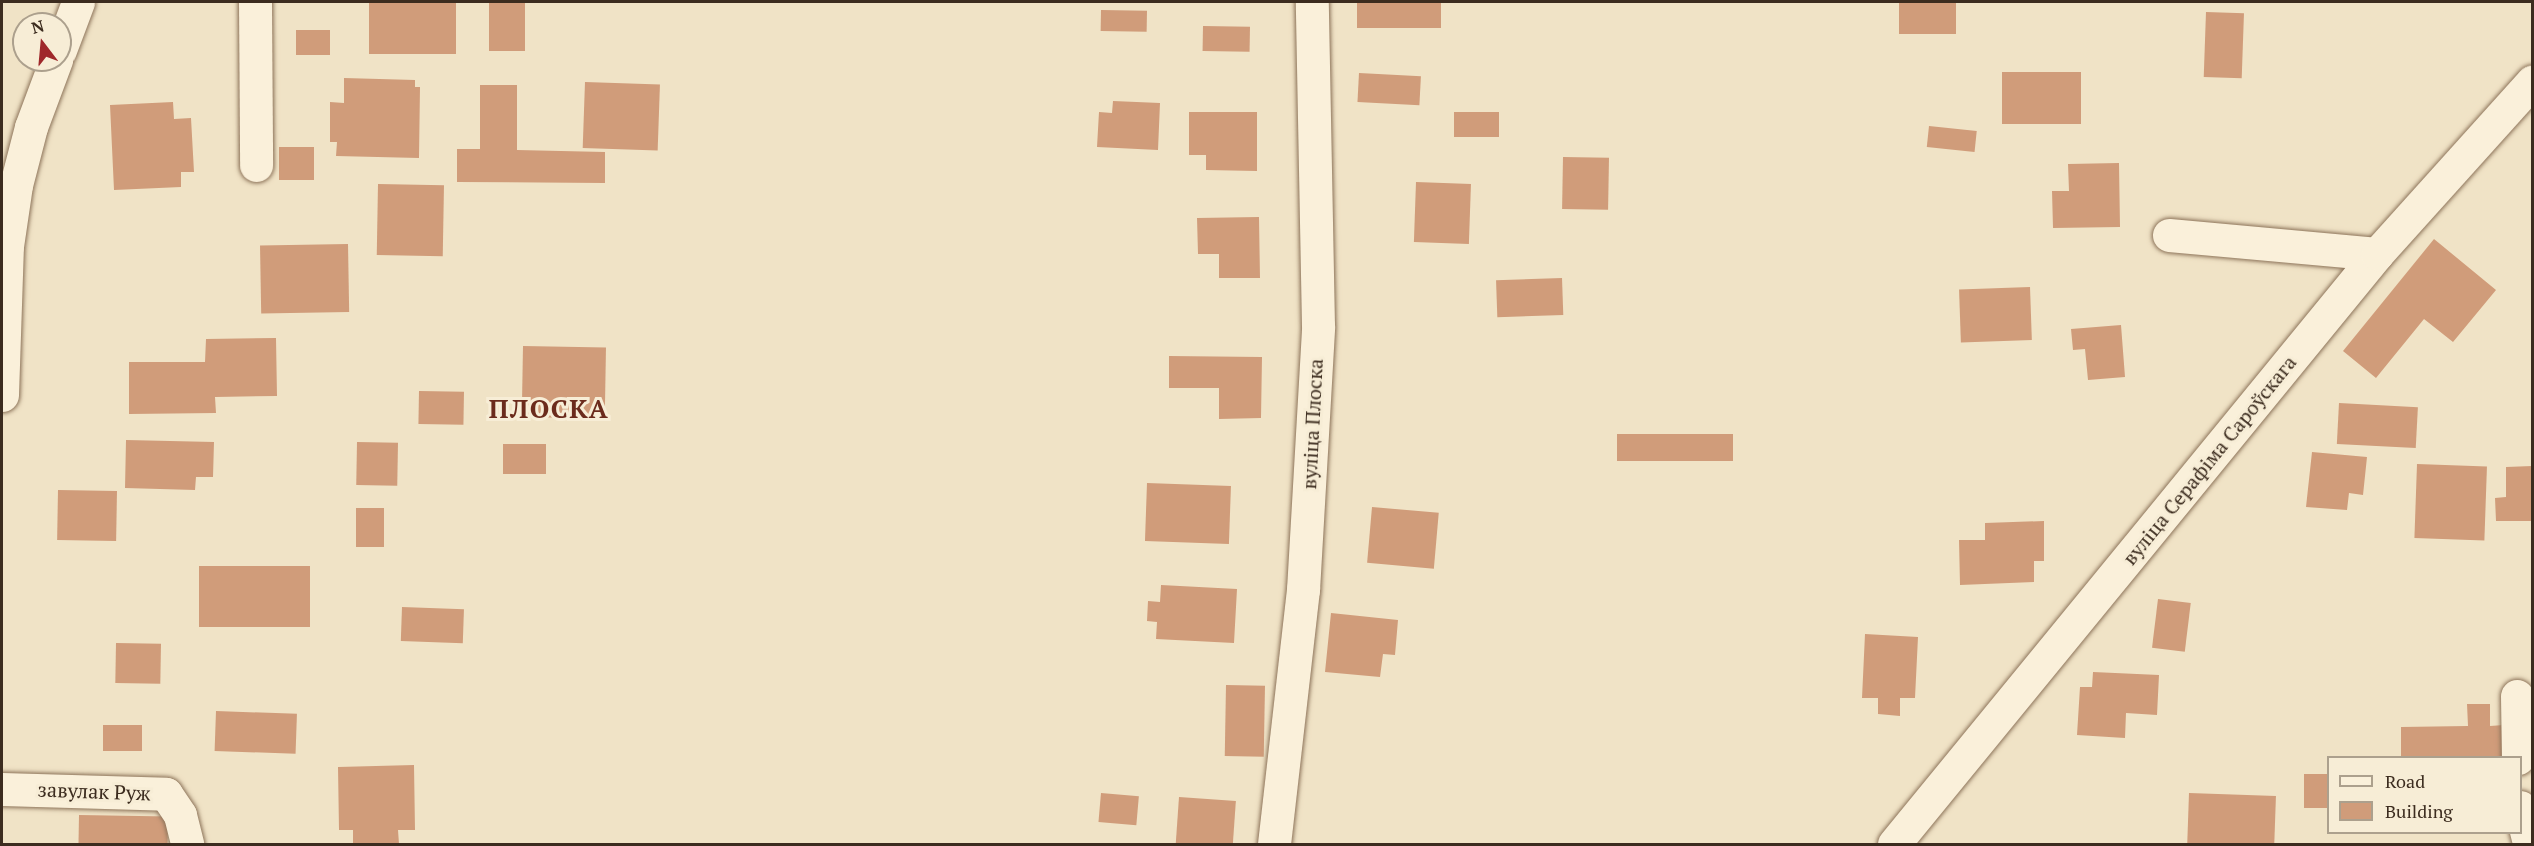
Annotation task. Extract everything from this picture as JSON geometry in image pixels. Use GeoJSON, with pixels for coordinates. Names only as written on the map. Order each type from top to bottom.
{"type":"FeatureCollection","features":[{"type":"Feature","properties":{"kind":"street"},"geometry":{"type":"LineString","coordinates":[[72,18],[78,2]]}},
{"type":"Feature","properties":{"kind":"street"},"geometry":{"type":"LineString","coordinates":[[255,2],[256,165]]}},
{"type":"Feature","properties":{"kind":"street","name":"вуліца Плоска"},"geometry":{"type":"LineString","coordinates":[[1274,844],[1303,590],[1318,326],[1312,2]]}},
{"type":"Feature","properties":{"kind":"street"},"geometry":{"type":"LineString","coordinates":[[2,395],[7,246],[13,206],[31,127],[52,72]]}},
{"type":"Feature","properties":{"kind":"street","name":"вуліца Серафіма Сароўскага"},"geometry":{"type":"LineString","coordinates":[[1894,844],[2377,255],[2532,82]]}},
{"type":"Feature","properties":{"kind":"street"},"geometry":{"type":"LineString","coordinates":[[2169,235],[2377,255]]}},
{"type":"Feature","properties":{"kind":"street"},"geometry":{"type":"LineString","coordinates":[[2517,696],[2518,756]]}},
{"type":"Feature","properties":{"kind":"street","name":"завулак Руж"},"geometry":{"type":"LineString","coordinates":[[2,789],[166,794],[180,815],[187,844]]}},
{"type":"Feature","properties":{"kind":"street"},"geometry":{"type":"LineString","coordinates":[[2522,815],[2529,844]]}},
{"type":"Feature","properties":{"kind":"building"},"geometry":{"type":"Polygon","coordinates":[[[369,2],[456,2],[456,54],[369,54],[369,2]]]}},
{"type":"Feature","properties":{"kind":"building"},"geometry":{"type":"Polygon","coordinates":[[[489,2],[525,2],[525,51],[489,51],[489,2]]]}},
{"type":"Feature","properties":{"kind":"building"},"geometry":{"type":"Polygon","coordinates":[[[1357,2],[1441,2],[1441,28],[1357,28],[1357,2]]]}},
{"type":"Feature","properties":{"kind":"building"},"geometry":{"type":"Polygon","coordinates":[[[1899,2],[1956,2],[1956,34],[1899,34],[1899,2]]]}},
{"type":"Feature","properties":{"kind":"building"},"geometry":{"type":"Polygon","coordinates":[[[1101,10],[1147,11],[1147,32],[1101,31],[1101,10]]]}},
{"type":"Feature","properties":{"kind":"building"},"geometry":{"type":"Polygon","coordinates":[[[2206,12],[2244,13],[2242,78],[2204,77],[2206,12]]]}},
{"type":"Feature","properties":{"kind":"building"},"geometry":{"type":"Polygon","coordinates":[[[1203,26],[1250,27],[1250,52],[1203,51],[1203,26]]]}},
{"type":"Feature","properties":{"kind":"building"},"geometry":{"type":"Polygon","coordinates":[[[296,30],[330,30],[330,55],[296,55],[296,30]]]}},
{"type":"Feature","properties":{"kind":"building"},"geometry":{"type":"Polygon","coordinates":[[[2002,72],[2081,72],[2081,124],[2002,124],[2002,72]]]}},
{"type":"Feature","properties":{"kind":"building"},"geometry":{"type":"Polygon","coordinates":[[[1359,73],[1421,76],[1419,105],[1357,102],[1359,73]]]}},
{"type":"Feature","properties":{"kind":"building"},"geometry":{"type":"Polygon","coordinates":[[[344,78],[415,80],[415,87],[420,87],[419,158],[336,156],[337,142],[330,142],[330,102],[344,103],[344,78]]]}},
{"type":"Feature","properties":{"kind":"building"},"geometry":{"type":"Polygon","coordinates":[[[585,82],[660,85],[658,151],[583,148],[585,82]]]}},
{"type":"Feature","properties":{"kind":"building"},"geometry":{"type":"Polygon","coordinates":[[[480,85],[517,85],[517,150],[605,152],[605,183],[457,182],[457,149],[480,149],[480,85]]]}},
{"type":"Feature","properties":{"kind":"building"},"geometry":{"type":"Polygon","coordinates":[[[1113,101],[1160,103],[1158,150],[1097,147],[1099,112],[1112,113],[1113,101]]]}},
{"type":"Feature","properties":{"kind":"building"},"geometry":{"type":"Polygon","coordinates":[[[173,102],[174,119],[191,118],[194,172],[181,172],[181,187],[114,190],[110,105],[173,102]]]}},
{"type":"Feature","properties":{"kind":"building"},"geometry":{"type":"Polygon","coordinates":[[[1189,112],[1257,112],[1257,171],[1206,170],[1206,155],[1189,155],[1189,112]]]}},
{"type":"Feature","properties":{"kind":"building"},"geometry":{"type":"Polygon","coordinates":[[[1454,112],[1499,112],[1499,137],[1454,137],[1454,112]]]}},
{"type":"Feature","properties":{"kind":"building"},"geometry":{"type":"Polygon","coordinates":[[[1929,126],[1977,131],[1975,152],[1927,147],[1929,126]]]}},
{"type":"Feature","properties":{"kind":"building"},"geometry":{"type":"Polygon","coordinates":[[[279,147],[314,147],[314,180],[279,180],[279,147]]]}},
{"type":"Feature","properties":{"kind":"building"},"geometry":{"type":"Polygon","coordinates":[[[1563,157],[1609,158],[1608,210],[1562,209],[1563,157]]]}},
{"type":"Feature","properties":{"kind":"building"},"geometry":{"type":"Polygon","coordinates":[[[2119,163],[2120,227],[2053,228],[2052,191],[2069,191],[2068,164],[2119,163]]]}},
{"type":"Feature","properties":{"kind":"building"},"geometry":{"type":"Polygon","coordinates":[[[1416,182],[1471,184],[1469,244],[1414,242],[1416,182]]]}},
{"type":"Feature","properties":{"kind":"building"},"geometry":{"type":"Polygon","coordinates":[[[378,184],[444,185],[443,256],[377,255],[378,184]]]}},
{"type":"Feature","properties":{"kind":"building"},"geometry":{"type":"Polygon","coordinates":[[[1259,217],[1260,278],[1219,278],[1219,254],[1198,254],[1197,218],[1259,217]]]}},
{"type":"Feature","properties":{"kind":"building"},"geometry":{"type":"Polygon","coordinates":[[[2434,239],[2496,290],[2453,342],[2424,319],[2376,378],[2343,351],[2434,239]]]}},
{"type":"Feature","properties":{"kind":"building"},"geometry":{"type":"Polygon","coordinates":[[[348,244],[349,312],[261,314],[260,246],[348,244]]]}},
{"type":"Feature","properties":{"kind":"building"},"geometry":{"type":"Polygon","coordinates":[[[1562,278],[1563,315],[1497,317],[1496,280],[1562,278]]]}},
{"type":"Feature","properties":{"kind":"building"},"geometry":{"type":"Polygon","coordinates":[[[2030,287],[2032,340],[1961,342],[1959,289],[2030,287]]]}},
{"type":"Feature","properties":{"kind":"building"},"geometry":{"type":"Polygon","coordinates":[[[2121,325],[2125,377],[2088,380],[2085,349],[2073,350],[2071,329],[2121,325]]]}},
{"type":"Feature","properties":{"kind":"building"},"geometry":{"type":"Polygon","coordinates":[[[276,338],[277,396],[215,397],[216,413],[129,414],[129,362],[205,362],[206,339],[276,338]]]}},
{"type":"Feature","properties":{"kind":"building"},"geometry":{"type":"Polygon","coordinates":[[[523,346],[606,347],[605,418],[522,417],[523,346]]]}},
{"type":"Feature","properties":{"kind":"building"},"geometry":{"type":"Polygon","coordinates":[[[1169,356],[1262,357],[1261,418],[1219,419],[1219,388],[1169,388],[1169,356]]]}},
{"type":"Feature","properties":{"kind":"building"},"geometry":{"type":"Polygon","coordinates":[[[419,391],[464,392],[463,425],[418,424],[419,391]]]}},
{"type":"Feature","properties":{"kind":"building"},"geometry":{"type":"Polygon","coordinates":[[[2339,403],[2418,407],[2416,448],[2337,444],[2339,403]]]}},
{"type":"Feature","properties":{"kind":"building"},"geometry":{"type":"Polygon","coordinates":[[[1617,434],[1733,434],[1733,461],[1617,461],[1617,434]]]}},
{"type":"Feature","properties":{"kind":"building"},"geometry":{"type":"Polygon","coordinates":[[[126,440],[214,442],[213,477],[196,477],[195,490],[125,488],[126,440]]]}},
{"type":"Feature","properties":{"kind":"building"},"geometry":{"type":"Polygon","coordinates":[[[357,442],[398,443],[397,486],[356,485],[357,442]]]}},
{"type":"Feature","properties":{"kind":"building"},"geometry":{"type":"Polygon","coordinates":[[[503,444],[546,444],[546,474],[503,474],[503,444]]]}},
{"type":"Feature","properties":{"kind":"building"},"geometry":{"type":"Polygon","coordinates":[[[2312,452],[2367,457],[2363,495],[2349,493],[2347,510],[2306,507],[2312,452]]]}},
{"type":"Feature","properties":{"kind":"building"},"geometry":{"type":"Polygon","coordinates":[[[2417,464],[2487,466],[2484,540],[2414,538],[2417,464]]]}},
{"type":"Feature","properties":{"kind":"building"},"geometry":{"type":"Polygon","coordinates":[[[2532,466],[2532,521],[2496,521],[2495,498],[2506,497],[2506,467],[2532,466]]]}},
{"type":"Feature","properties":{"kind":"building"},"geometry":{"type":"Polygon","coordinates":[[[1147,483],[1231,486],[1229,544],[1145,541],[1147,483]]]}},
{"type":"Feature","properties":{"kind":"building"},"geometry":{"type":"Polygon","coordinates":[[[58,490],[117,491],[116,541],[57,540],[58,490]]]}},
{"type":"Feature","properties":{"kind":"building"},"geometry":{"type":"Polygon","coordinates":[[[1372,507],[1439,513],[1434,569],[1367,563],[1372,507]]]}},
{"type":"Feature","properties":{"kind":"building"},"geometry":{"type":"Polygon","coordinates":[[[356,508],[384,508],[384,547],[356,547],[356,508]]]}},
{"type":"Feature","properties":{"kind":"building"},"geometry":{"type":"Polygon","coordinates":[[[2044,521],[2044,561],[2034,561],[2034,582],[1960,585],[1959,540],[1985,540],[1985,523],[2044,521]]]}},
{"type":"Feature","properties":{"kind":"building"},"geometry":{"type":"Polygon","coordinates":[[[199,566],[310,566],[310,627],[199,627],[199,566]]]}},
{"type":"Feature","properties":{"kind":"building"},"geometry":{"type":"Polygon","coordinates":[[[1161,585],[1237,589],[1234,643],[1156,639],[1157,622],[1147,621],[1148,601],[1160,602],[1161,585]]]}},
{"type":"Feature","properties":{"kind":"building"},"geometry":{"type":"Polygon","coordinates":[[[2158,599],[2191,603],[2185,652],[2152,648],[2158,599]]]}},
{"type":"Feature","properties":{"kind":"building"},"geometry":{"type":"Polygon","coordinates":[[[402,607],[464,609],[463,643],[401,641],[402,607]]]}},
{"type":"Feature","properties":{"kind":"building"},"geometry":{"type":"Polygon","coordinates":[[[1331,613],[1398,620],[1395,655],[1383,654],[1380,677],[1325,672],[1331,613]]]}},
{"type":"Feature","properties":{"kind":"building"},"geometry":{"type":"Polygon","coordinates":[[[1865,634],[1918,637],[1915,698],[1900,698],[1900,716],[1878,714],[1878,698],[1862,698],[1865,634]]]}},
{"type":"Feature","properties":{"kind":"building"},"geometry":{"type":"Polygon","coordinates":[[[116,643],[161,644],[160,684],[115,683],[116,643]]]}},
{"type":"Feature","properties":{"kind":"building"},"geometry":{"type":"Polygon","coordinates":[[[2093,672],[2159,675],[2157,715],[2126,713],[2125,738],[2077,735],[2080,687],[2092,687],[2093,672]]]}},
{"type":"Feature","properties":{"kind":"building"},"geometry":{"type":"Polygon","coordinates":[[[1226,685],[1265,686],[1264,757],[1225,756],[1226,685]]]}},
{"type":"Feature","properties":{"kind":"building"},"geometry":{"type":"Polygon","coordinates":[[[2467,704],[2490,704],[2490,726],[2504,725],[2504,756],[2401,756],[2401,727],[2468,726],[2467,704]]]}},
{"type":"Feature","properties":{"kind":"building"},"geometry":{"type":"Polygon","coordinates":[[[216,711],[297,714],[296,754],[215,751],[216,711]]]}},
{"type":"Feature","properties":{"kind":"building"},"geometry":{"type":"Polygon","coordinates":[[[103,725],[142,725],[142,751],[103,751],[103,725]]]}},
{"type":"Feature","properties":{"kind":"building"},"geometry":{"type":"Polygon","coordinates":[[[414,765],[415,830],[398,830],[399,844],[353,844],[353,830],[339,830],[338,767],[414,765]]]}},
{"type":"Feature","properties":{"kind":"building"},"geometry":{"type":"Polygon","coordinates":[[[2304,774],[2327,774],[2327,808],[2304,808],[2304,774]]]}},
{"type":"Feature","properties":{"kind":"building"},"geometry":{"type":"Polygon","coordinates":[[[1101,793],[1139,796],[1136,825],[1098,822],[1101,793]]]}},
{"type":"Feature","properties":{"kind":"building"},"geometry":{"type":"Polygon","coordinates":[[[2189,793],[2276,796],[2274,844],[2187,844],[2189,793]]]}},
{"type":"Feature","properties":{"kind":"building"},"geometry":{"type":"Polygon","coordinates":[[[1179,797],[1236,801],[1233,844],[1176,844],[1179,797]]]}},
{"type":"Feature","properties":{"kind":"building"},"geometry":{"type":"Polygon","coordinates":[[[79,815],[168,817],[168,844],[78,844],[79,815]]]}},
{"type":"Feature","properties":{"kind":"district","name":"ПЛОСКА"},"geometry":{"type":"Point","coordinates":[549,409]}}]}
